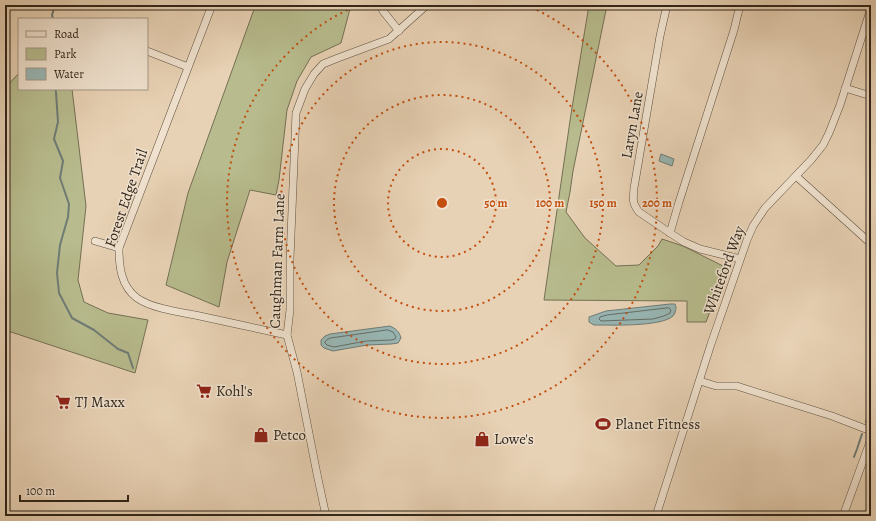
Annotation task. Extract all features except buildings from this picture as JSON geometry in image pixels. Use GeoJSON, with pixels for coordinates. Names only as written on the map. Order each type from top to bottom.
{"type":"FeatureCollection","features":[{"type":"Feature","properties":{"kind":"street","name":"Forest Edge Trail"},"geometry":{"type":"LineString","coordinates":[[212,5],[166,130],[119,248],[122,278],[136,298],[147,304],[287,335]]}},
{"type":"Feature","properties":{"kind":"street"},"geometry":{"type":"LineString","coordinates":[[380,5],[399,31]]}},
{"type":"Feature","properties":{"kind":"street","name":"Caughman Farm Lane"},"geometry":{"type":"LineString","coordinates":[[326,516],[297,372],[287,335],[290,310],[290,259],[296,114],[305,89],[314,74],[323,64],[389,40],[421,8],[427,5]]}},
{"type":"Feature","properties":{"kind":"street"},"geometry":{"type":"LineString","coordinates":[[534,5],[545,5]]}},
{"type":"Feature","properties":{"kind":"street","name":"Laryn Lane"},"geometry":{"type":"LineString","coordinates":[[667,5],[660,36],[634,188],[634,205],[640,212],[684,242],[700,249],[740,258]]}},
{"type":"Feature","properties":{"kind":"street"},"geometry":{"type":"LineString","coordinates":[[670,232],[734,30],[740,5]]}},
{"type":"Feature","properties":{"kind":"street","name":"Whiteford Way"},"geometry":{"type":"LineString","coordinates":[[656,516],[747,240],[760,215],[772,200],[811,160],[823,145],[835,119],[871,8]]}},
{"type":"Feature","properties":{"kind":"street"},"geometry":{"type":"LineString","coordinates":[[148,50],[188,67]]}},
{"type":"Feature","properties":{"kind":"street"},"geometry":{"type":"LineString","coordinates":[[845,88],[871,96]]}},
{"type":"Feature","properties":{"kind":"street"},"geometry":{"type":"LineString","coordinates":[[796,176],[868,241]]}},
{"type":"Feature","properties":{"kind":"street"},"geometry":{"type":"LineString","coordinates":[[95,241],[119,248]]}},
{"type":"Feature","properties":{"kind":"street"},"geometry":{"type":"LineString","coordinates":[[700,381],[716,386],[737,386],[832,416],[871,431]]}},
{"type":"Feature","properties":{"kind":"street"},"geometry":{"type":"LineString","coordinates":[[843,516],[871,439]]}},
{"type":"Feature","properties":{"kind":"green space"},"geometry":{"type":"Polygon","coordinates":[[[257,5],[351,5],[341,43],[311,57],[297,81],[287,110],[276,195],[250,190],[227,262],[219,307],[166,285],[188,193],[253,12],[257,5]]]}},
{"type":"Feature","properties":{"kind":"green space"},"geometry":{"type":"Polygon","coordinates":[[[589,5],[607,5],[566,212],[585,238],[616,266],[639,265],[658,246],[662,239],[683,246],[729,269],[706,322],[687,322],[687,301],[544,300],[571,114],[589,5]]]}},
{"type":"Feature","properties":{"kind":"green space"},"geometry":{"type":"Polygon","coordinates":[[[18,74],[18,90],[72,90],[86,206],[78,280],[84,302],[108,313],[148,320],[135,373],[5,330],[5,88],[18,74]]]}},
{"type":"Feature","properties":{"kind":"water"},"geometry":{"type":"Polygon","coordinates":[[[661,154],[674,159],[672,166],[659,161],[661,154]]]}},
{"type":"Feature","properties":{"kind":"water"},"geometry":{"type":"Polygon","coordinates":[[[675,304],[676,307],[674,315],[667,320],[658,322],[635,325],[594,325],[589,322],[589,317],[606,311],[675,304]]]}},
{"type":"Feature","properties":{"kind":"water"},"geometry":{"type":"Polygon","coordinates":[[[390,326],[396,329],[401,338],[398,343],[367,345],[333,351],[324,348],[321,345],[321,340],[330,334],[390,326]]]}},
{"type":"Feature","properties":{"kind":"waterway"},"geometry":{"type":"LineString","coordinates":[[53,18],[52,15],[55,5]]}},
{"type":"Feature","properties":{"kind":"waterway"},"geometry":{"type":"LineString","coordinates":[[55,90],[58,122],[54,139],[63,161],[60,178],[69,204],[68,217],[60,245],[57,273],[59,293],[72,318],[94,330],[118,349],[128,353],[133,368]]}},
{"type":"Feature","properties":{"kind":"waterway"},"geometry":{"type":"LineString","coordinates":[[866,422],[871,407]]}},
{"type":"Feature","properties":{"kind":"waterway"},"geometry":{"type":"LineString","coordinates":[[854,457],[862,434]]}},
{"type":"Feature","properties":{"kind":"place","name":"Kohl's"},"geometry":{"type":"Point","coordinates":[204,391]}},
{"type":"Feature","properties":{"kind":"place","name":"TJ Maxx"},"geometry":{"type":"Point","coordinates":[63,402]}},
{"type":"Feature","properties":{"kind":"place","name":"Planet Fitness"},"geometry":{"type":"Point","coordinates":[603,424]}},
{"type":"Feature","properties":{"kind":"place","name":"Petco"},"geometry":{"type":"Point","coordinates":[261,435]}},
{"type":"Feature","properties":{"kind":"place","name":"Lowe's"},"geometry":{"type":"Point","coordinates":[482,439]}}]}
